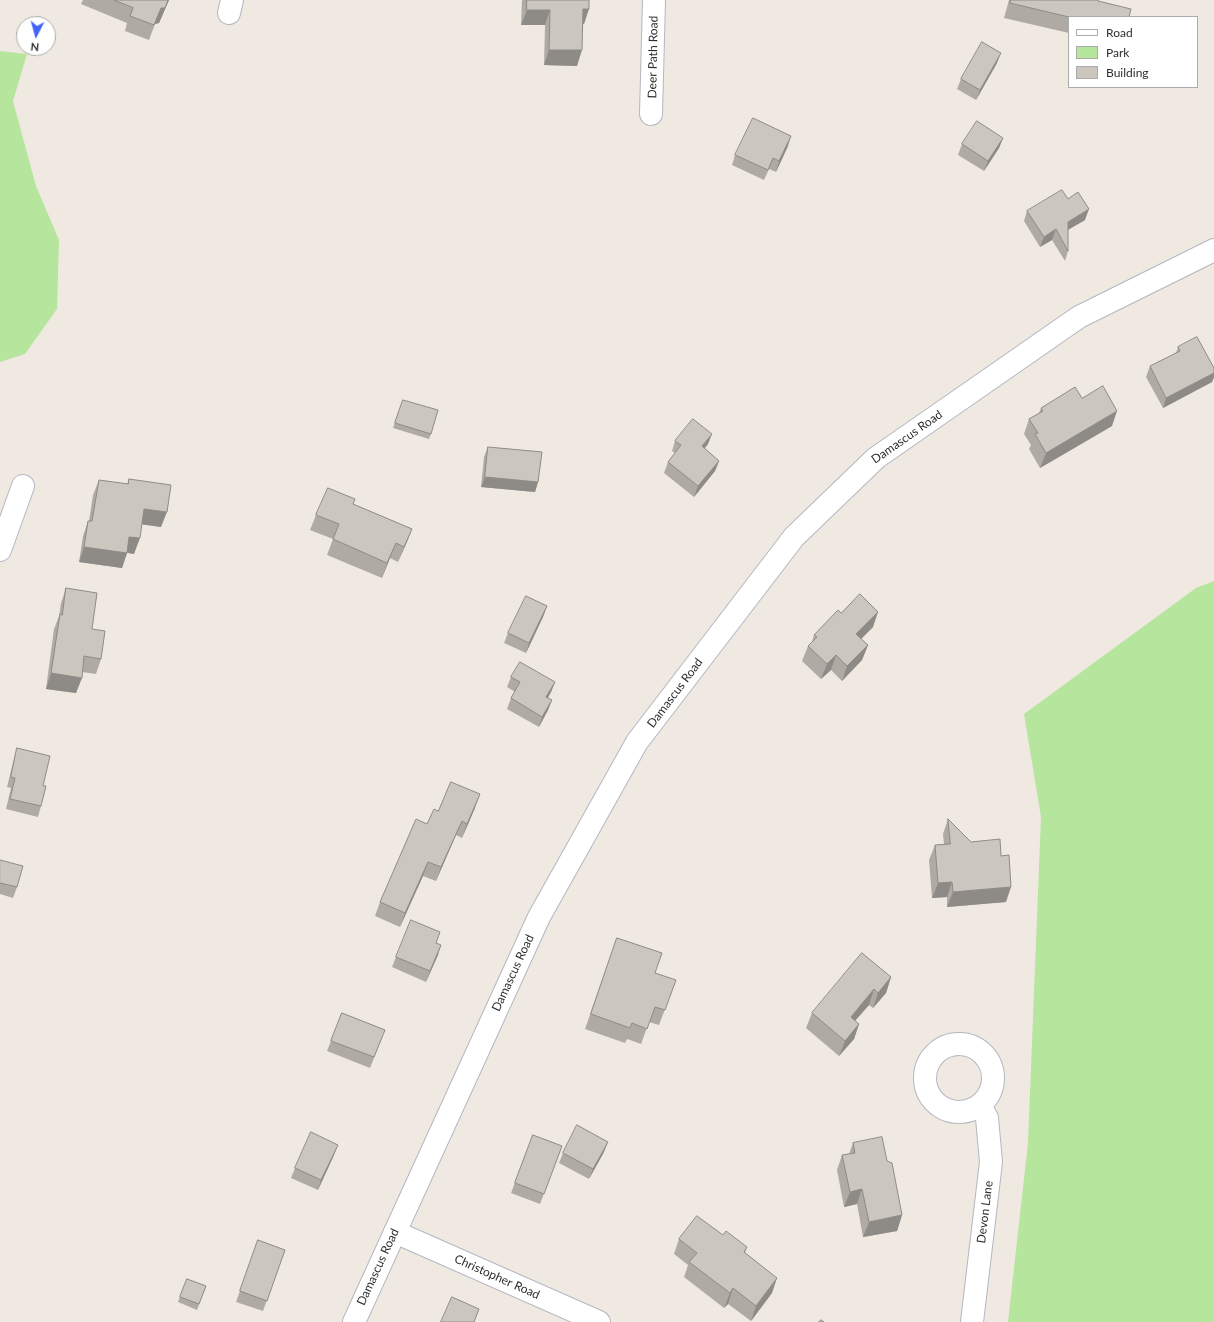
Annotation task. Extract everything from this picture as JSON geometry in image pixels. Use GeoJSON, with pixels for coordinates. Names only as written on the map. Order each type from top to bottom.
{"type":"FeatureCollection","features":[{"type":"Feature","properties":{"kind":"street","name":"Deer Path Road"},"geometry":{"type":"LineString","coordinates":[[652,114],[654,0]]}},
{"type":"Feature","properties":{"kind":"street","name":"Damascus Road"},"geometry":{"type":"LineString","coordinates":[[354,1322],[538,917],[637,742],[794,537],[876,458],[1079,317],[1214,250]]}},
{"type":"Feature","properties":{"kind":"street"},"geometry":{"type":"LineString","coordinates":[[0,550],[23,486]]}},
{"type":"Feature","properties":{"kind":"street","name":"Devon Lane"},"geometry":{"type":"LineString","coordinates":[[972,1322],[991,1162],[987,1118],[980,1104]]}},
{"type":"Feature","properties":{"kind":"street","name":"Christopher Road"},"geometry":{"type":"LineString","coordinates":[[394,1232],[599,1322]]}},
{"type":"Feature","properties":{"kind":"green space"},"geometry":{"type":"Polygon","coordinates":[[[0,51],[16,53],[16,56],[26,56],[13,101],[36,186],[59,240],[57,309],[25,354],[0,362],[0,51]]]}},
{"type":"Feature","properties":{"kind":"green space"},"geometry":{"type":"Polygon","coordinates":[[[1214,581],[1214,1322],[1008,1322],[1028,1143],[1041,817],[1024,714],[1196,588],[1214,581]]]}},
{"type":"Feature","properties":{"kind":"building"},"geometry":{"type":"Polygon","coordinates":[[[114,0],[168,0],[165,8],[161,8],[154,25],[130,16],[133,8],[114,0]]]}},
{"type":"Feature","properties":{"kind":"building"},"geometry":{"type":"Polygon","coordinates":[[[527,0],[589,0],[589,9],[583,9],[582,50],[549,50],[550,10],[527,10],[527,0]]]}},
{"type":"Feature","properties":{"kind":"building"},"geometry":{"type":"Polygon","coordinates":[[[1011,0],[1098,0],[1131,9],[1129,16],[1068,17],[1010,3],[1011,0]]]}},
{"type":"Feature","properties":{"kind":"building"},"geometry":{"type":"Polygon","coordinates":[[[982,42],[1001,53],[980,90],[961,79],[982,42]]]}},
{"type":"Feature","properties":{"kind":"building"},"geometry":{"type":"Polygon","coordinates":[[[753,118],[791,136],[779,161],[773,158],[768,170],[735,155],[753,118]]]}},
{"type":"Feature","properties":{"kind":"building"},"geometry":{"type":"Polygon","coordinates":[[[977,121],[1003,138],[988,161],[962,144],[977,121]]]}},
{"type":"Feature","properties":{"kind":"building"},"geometry":{"type":"Polygon","coordinates":[[[1062,190],[1068,199],[1078,192],[1089,209],[1068,222],[1068,251],[1056,229],[1044,237],[1027,211],[1062,190]]]}},
{"type":"Feature","properties":{"kind":"building"},"geometry":{"type":"Polygon","coordinates":[[[1197,337],[1214,368],[1214,373],[1166,398],[1150,366],[1180,351],[1178,347],[1197,337]]]}},
{"type":"Feature","properties":{"kind":"building"},"geometry":{"type":"Polygon","coordinates":[[[1103,386],[1117,411],[1046,453],[1035,434],[1038,433],[1029,419],[1043,411],[1041,408],[1075,387],[1082,398],[1103,386]]]}},
{"type":"Feature","properties":{"kind":"building"},"geometry":{"type":"Polygon","coordinates":[[[403,400],[438,410],[431,434],[395,423],[403,400]]]}},
{"type":"Feature","properties":{"kind":"building"},"geometry":{"type":"Polygon","coordinates":[[[693,419],[712,434],[702,446],[719,461],[698,486],[668,462],[681,445],[675,441],[693,419]]]}},
{"type":"Feature","properties":{"kind":"building"},"geometry":{"type":"Polygon","coordinates":[[[488,447],[542,452],[538,482],[485,477],[488,447]]]}},
{"type":"Feature","properties":{"kind":"building"},"geometry":{"type":"Polygon","coordinates":[[[129,479],[171,485],[167,512],[144,509],[140,538],[129,537],[127,553],[84,547],[88,521],[92,521],[99,480],[128,484],[129,479]]]}},
{"type":"Feature","properties":{"kind":"building"},"geometry":{"type":"Polygon","coordinates":[[[328,488],[355,499],[353,504],[412,529],[404,547],[396,543],[387,563],[333,539],[339,524],[316,515],[328,488]]]}},
{"type":"Feature","properties":{"kind":"building"},"geometry":{"type":"Polygon","coordinates":[[[66,588],[97,593],[92,629],[105,631],[101,659],[84,656],[82,678],[51,673],[60,614],[62,615],[66,588]]]}},
{"type":"Feature","properties":{"kind":"building"},"geometry":{"type":"Polygon","coordinates":[[[860,594],[878,612],[856,634],[868,645],[847,666],[836,655],[827,664],[808,646],[817,637],[814,635],[838,610],[841,613],[860,594]]]}},
{"type":"Feature","properties":{"kind":"building"},"geometry":{"type":"Polygon","coordinates":[[[526,596],[547,606],[529,643],[508,633],[526,596]]]}},
{"type":"Feature","properties":{"kind":"building"},"geometry":{"type":"Polygon","coordinates":[[[520,662],[555,682],[546,697],[552,700],[542,717],[511,698],[520,682],[511,677],[520,662]]]}},
{"type":"Feature","properties":{"kind":"building"},"geometry":{"type":"Polygon","coordinates":[[[17,748],[50,756],[43,786],[46,786],[41,806],[10,799],[15,778],[11,777],[17,748]]]}},
{"type":"Feature","properties":{"kind":"building"},"geometry":{"type":"Polygon","coordinates":[[[451,782],[480,794],[467,824],[462,821],[441,867],[428,862],[405,913],[380,902],[416,819],[427,824],[434,809],[438,811],[451,782]]]}},
{"type":"Feature","properties":{"kind":"building"},"geometry":{"type":"Polygon","coordinates":[[[948,819],[971,842],[1000,839],[1001,856],[1009,855],[1011,887],[953,892],[952,882],[938,883],[935,845],[950,844],[948,819]]]}},
{"type":"Feature","properties":{"kind":"building"},"geometry":{"type":"Polygon","coordinates":[[[0,860],[23,866],[17,887],[0,883],[0,860]]]}},
{"type":"Feature","properties":{"kind":"building"},"geometry":{"type":"Polygon","coordinates":[[[411,920],[440,932],[436,943],[441,945],[430,971],[396,957],[411,920]]]}},
{"type":"Feature","properties":{"kind":"building"},"geometry":{"type":"Polygon","coordinates":[[[617,938],[662,953],[655,973],[676,980],[665,1010],[655,1007],[647,1029],[632,1023],[630,1028],[591,1014],[617,938]]]}},
{"type":"Feature","properties":{"kind":"building"},"geometry":{"type":"Polygon","coordinates":[[[862,953],[891,977],[878,993],[874,989],[851,1017],[859,1024],[845,1041],[812,1013],[862,953]]]}},
{"type":"Feature","properties":{"kind":"building"},"geometry":{"type":"Polygon","coordinates":[[[342,1013],[385,1030],[374,1057],[331,1041],[342,1013]]]}},
{"type":"Feature","properties":{"kind":"building"},"geometry":{"type":"Polygon","coordinates":[[[577,1125],[608,1142],[593,1169],[563,1153],[577,1125]]]}},
{"type":"Feature","properties":{"kind":"building"},"geometry":{"type":"Polygon","coordinates":[[[311,1132],[338,1145],[321,1180],[295,1168],[311,1132]]]}},
{"type":"Feature","properties":{"kind":"building"},"geometry":{"type":"Polygon","coordinates":[[[533,1135],[562,1146],[544,1194],[515,1183],[533,1135]]]}},
{"type":"Feature","properties":{"kind":"building"},"geometry":{"type":"Polygon","coordinates":[[[882,1137],[887,1161],[892,1163],[902,1215],[869,1222],[862,1189],[850,1192],[842,1155],[855,1153],[853,1143],[882,1137]]]}},
{"type":"Feature","properties":{"kind":"building"},"geometry":{"type":"Polygon","coordinates":[[[697,1216],[723,1235],[726,1231],[747,1247],[744,1252],[777,1278],[756,1306],[733,1288],[730,1293],[689,1262],[697,1253],[679,1239],[697,1216]]]}},
{"type":"Feature","properties":{"kind":"building"},"geometry":{"type":"Polygon","coordinates":[[[258,1240],[285,1250],[267,1301],[240,1291],[258,1240]]]}},
{"type":"Feature","properties":{"kind":"building"},"geometry":{"type":"Polygon","coordinates":[[[187,1279],[206,1286],[199,1304],[180,1297],[187,1279]]]}},
{"type":"Feature","properties":{"kind":"building"},"geometry":{"type":"Polygon","coordinates":[[[452,1297],[479,1309],[474,1322],[441,1322],[452,1297]]]}}]}
